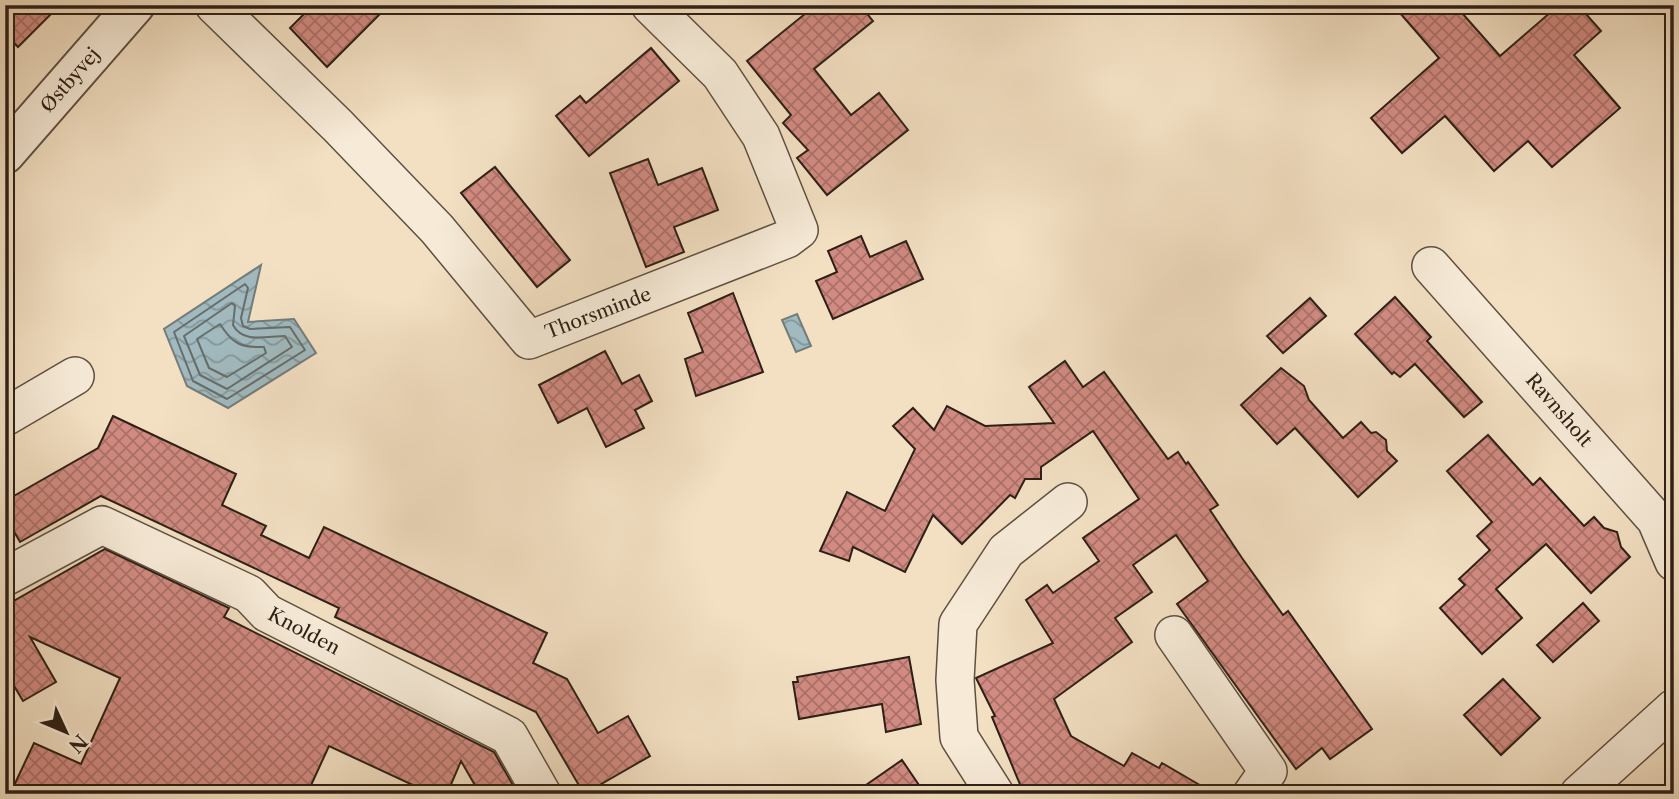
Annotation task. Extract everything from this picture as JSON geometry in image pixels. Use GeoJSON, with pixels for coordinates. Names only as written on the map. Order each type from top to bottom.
{"type":"FeatureCollection","features":[{"type":"Feature","properties":{"kind":"street","name":"Østbyvej"},"geometry":{"type":"LineString","coordinates":[[5,154],[135,5]]}},
{"type":"Feature","properties":{"kind":"street","name":"Thorsminde"},"geometry":{"type":"LineString","coordinates":[[214,5],[338,126],[437,229],[529,340],[787,239],[799,230],[761,136],[720,74],[650,5]]}},
{"type":"Feature","properties":{"kind":"street","name":"Ravnsholt"},"geometry":{"type":"LineString","coordinates":[[1431,266],[1656,520],[1674,562]]}},
{"type":"Feature","properties":{"kind":"street"},"geometry":{"type":"LineString","coordinates":[[5,416],[75,376]]}},
{"type":"Feature","properties":{"kind":"street"},"geometry":{"type":"LineString","coordinates":[[995,794],[959,737],[955,680],[958,624],[1006,551],[1068,502]]}},
{"type":"Feature","properties":{"kind":"street","name":"Knolden"},"geometry":{"type":"LineString","coordinates":[[5,577],[102,525],[249,594],[267,613],[509,736],[542,794]]}},
{"type":"Feature","properties":{"kind":"street"},"geometry":{"type":"LineString","coordinates":[[1174,635],[1268,771],[1252,794]]}},
{"type":"Feature","properties":{"kind":"street"},"geometry":{"type":"LineString","coordinates":[[1580,794],[1674,708]]}},
{"type":"Feature","properties":{"kind":"water"},"geometry":{"type":"Polygon","coordinates":[[[261,265],[248,322],[294,319],[316,353],[228,408],[187,386],[164,329],[261,265]]]}},
{"type":"Feature","properties":{"kind":"water"},"geometry":{"type":"Polygon","coordinates":[[[797,314],[811,346],[796,352],[782,320],[797,314]]]}},
{"type":"Feature","properties":{"kind":"building"},"geometry":{"type":"Polygon","coordinates":[[[5,5],[60,5],[18,47],[5,34],[5,5]]]}},
{"type":"Feature","properties":{"kind":"building"},"geometry":{"type":"Polygon","coordinates":[[[313,5],[389,5],[327,67],[290,28],[313,5]]]}},
{"type":"Feature","properties":{"kind":"building"},"geometry":{"type":"Polygon","coordinates":[[[816,5],[860,5],[873,21],[814,69],[851,115],[879,93],[908,130],[827,195],[797,158],[808,150],[783,123],[791,115],[747,61],[816,5]]]}},
{"type":"Feature","properties":{"kind":"building"},"geometry":{"type":"Polygon","coordinates":[[[1393,5],[1455,5],[1500,56],[1559,5],[1578,5],[1601,31],[1574,55],[1620,108],[1552,167],[1528,141],[1494,171],[1445,116],[1402,153],[1371,118],[1439,58],[1393,5]]]}},
{"type":"Feature","properties":{"kind":"building"},"geometry":{"type":"Polygon","coordinates":[[[651,48],[679,81],[589,156],[556,116],[580,96],[586,103],[651,48]]]}},
{"type":"Feature","properties":{"kind":"building"},"geometry":{"type":"Polygon","coordinates":[[[648,159],[658,185],[702,168],[718,210],[674,227],[684,252],[646,267],[610,173],[648,159]]]}},
{"type":"Feature","properties":{"kind":"building"},"geometry":{"type":"Polygon","coordinates":[[[495,167],[570,260],[537,287],[461,193],[495,167]]]}},
{"type":"Feature","properties":{"kind":"building"},"geometry":{"type":"Polygon","coordinates":[[[861,236],[870,257],[906,241],[923,279],[833,319],[816,281],[837,272],[828,251],[861,236]]]}},
{"type":"Feature","properties":{"kind":"building"},"geometry":{"type":"Polygon","coordinates":[[[733,293],[763,372],[696,396],[685,359],[703,352],[688,313],[733,293]]]}},
{"type":"Feature","properties":{"kind":"building"},"geometry":{"type":"Polygon","coordinates":[[[1395,297],[1431,337],[1427,341],[1482,402],[1464,417],[1415,364],[1400,377],[1394,372],[1392,374],[1355,334],[1395,297]]]}},
{"type":"Feature","properties":{"kind":"building"},"geometry":{"type":"Polygon","coordinates":[[[1310,298],[1326,316],[1283,353],[1267,336],[1310,298]]]}},
{"type":"Feature","properties":{"kind":"building"},"geometry":{"type":"Polygon","coordinates":[[[605,351],[622,384],[639,375],[652,401],[635,410],[644,428],[606,447],[587,408],[558,423],[539,385],[605,351]]]}},
{"type":"Feature","properties":{"kind":"building"},"geometry":{"type":"Polygon","coordinates":[[[1065,361],[1083,387],[1104,372],[1168,459],[1178,452],[1186,464],[1188,462],[1218,505],[1210,510],[1242,558],[1283,615],[1288,611],[1372,729],[1330,759],[1322,748],[1296,769],[1177,604],[1208,581],[1176,535],[1133,565],[1152,592],[1115,618],[1132,642],[1054,699],[1071,736],[1124,766],[1132,753],[1159,768],[1162,763],[1215,794],[1024,794],[992,717],[995,716],[976,678],[1053,643],[1026,600],[1047,585],[1053,593],[1099,561],[1083,538],[1139,499],[1093,431],[1041,467],[1041,479],[1025,479],[1015,498],[1010,495],[962,544],[933,515],[905,572],[853,547],[849,561],[820,551],[847,492],[885,511],[915,449],[893,426],[913,408],[934,430],[947,406],[985,426],[1054,423],[1029,387],[1065,361]]]}},
{"type":"Feature","properties":{"kind":"building"},"geometry":{"type":"Polygon","coordinates":[[[1281,368],[1304,386],[1309,400],[1343,438],[1361,422],[1371,433],[1376,432],[1386,440],[1387,451],[1397,461],[1358,497],[1295,428],[1277,444],[1241,405],[1281,368]]]}},
{"type":"Feature","properties":{"kind":"building"},"geometry":{"type":"Polygon","coordinates":[[[113,416],[236,474],[222,505],[266,526],[261,535],[309,558],[324,527],[547,633],[533,663],[567,679],[598,733],[628,716],[650,756],[584,794],[536,712],[335,617],[339,608],[101,496],[20,542],[5,516],[5,501],[98,448],[113,416]]]}},
{"type":"Feature","properties":{"kind":"building"},"geometry":{"type":"Polygon","coordinates":[[[1488,435],[1533,485],[1540,478],[1584,526],[1594,517],[1604,528],[1617,532],[1621,547],[1630,557],[1591,593],[1546,544],[1496,589],[1522,618],[1482,654],[1440,608],[1465,585],[1459,579],[1490,550],[1477,536],[1492,522],[1447,471],[1488,435]]]}},
{"type":"Feature","properties":{"kind":"building"},"geometry":{"type":"Polygon","coordinates":[[[105,549],[229,608],[224,617],[494,752],[518,794],[480,794],[461,761],[447,794],[432,794],[329,746],[307,794],[10,794],[34,743],[81,764],[120,678],[30,637],[56,682],[23,701],[5,671],[5,598],[10,603],[105,549]]]}},
{"type":"Feature","properties":{"kind":"building"},"geometry":{"type":"Polygon","coordinates":[[[1583,603],[1599,621],[1553,662],[1537,645],[1583,603]]]}},
{"type":"Feature","properties":{"kind":"building"},"geometry":{"type":"Polygon","coordinates":[[[909,657],[921,724],[886,732],[882,704],[799,719],[793,682],[798,682],[797,677],[909,657]]]}},
{"type":"Feature","properties":{"kind":"building"},"geometry":{"type":"Polygon","coordinates":[[[1503,679],[1540,718],[1501,755],[1464,715],[1503,679]]]}},
{"type":"Feature","properties":{"kind":"building"},"geometry":{"type":"Polygon","coordinates":[[[902,760],[925,794],[853,794],[902,760]]]}}]}
